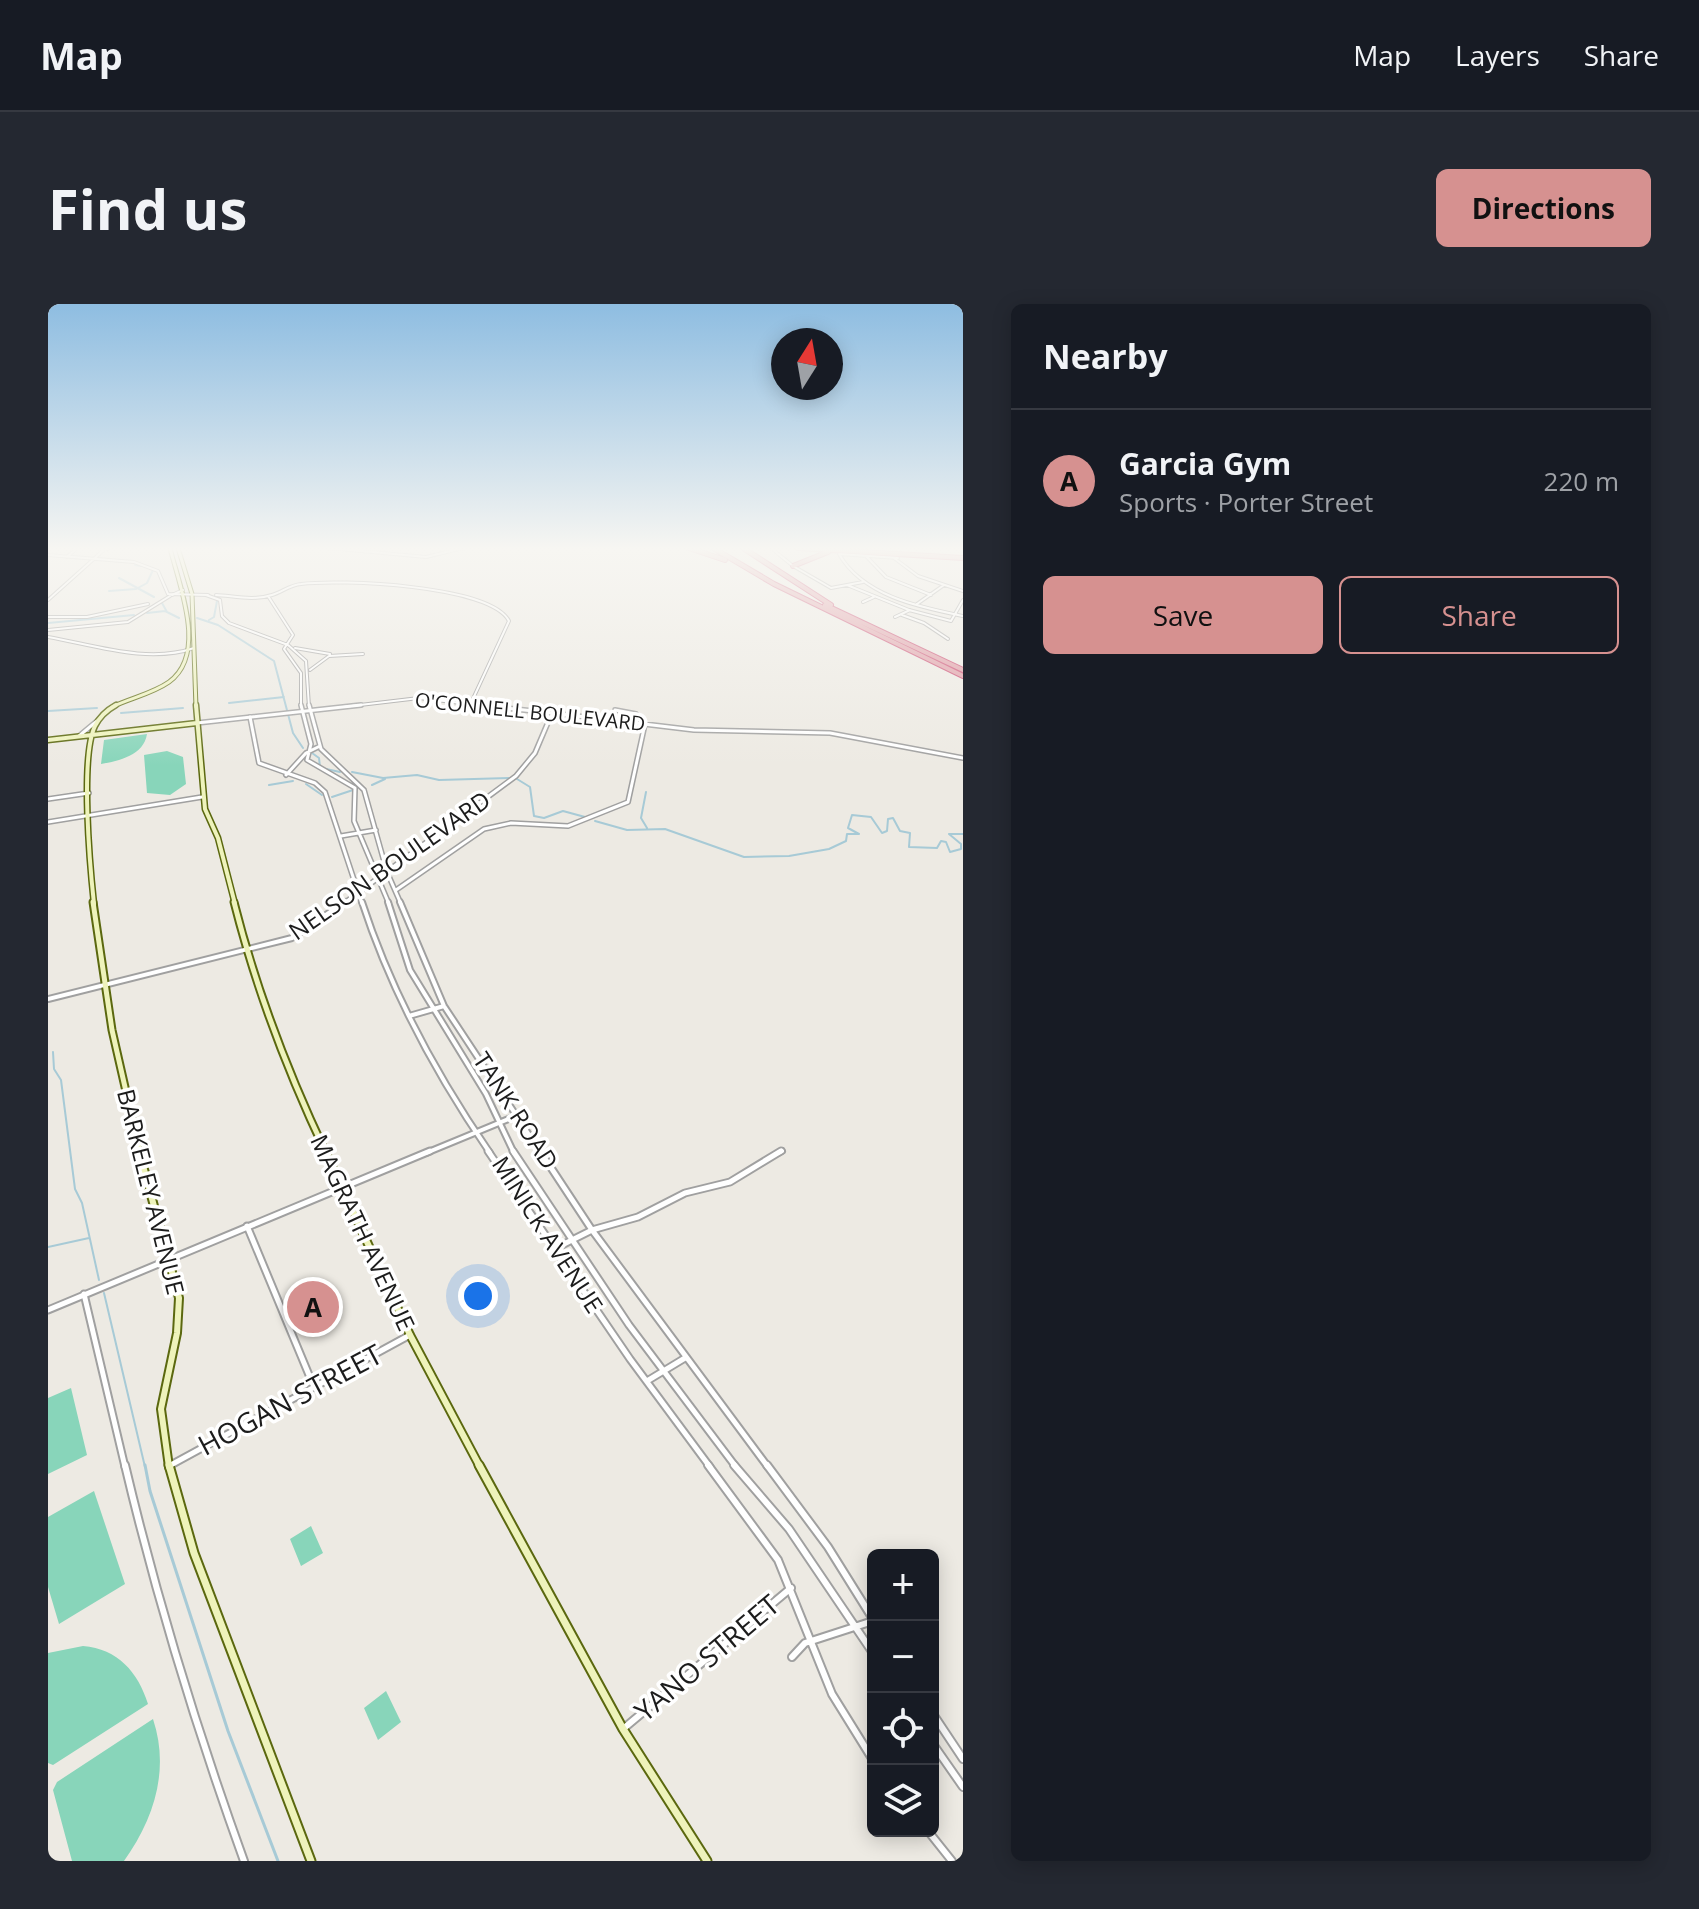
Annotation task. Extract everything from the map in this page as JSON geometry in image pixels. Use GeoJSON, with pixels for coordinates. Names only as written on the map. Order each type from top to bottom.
{"type":"FeatureCollection","features":[{"type":"Feature","properties":{"kind":"highway"},"geometry":{"type":"LineString","coordinates":[[852,621],[963,673]]}},
{"type":"Feature","properties":{"kind":"highway"},"geometry":{"type":"LineString","coordinates":[[858,621],[963,673]]}},
{"type":"Feature","properties":{"kind":"main road"},"geometry":{"type":"LineString","coordinates":[[98,720],[115,706],[172,678],[183,665],[184,621]]}},
{"type":"Feature","properties":{"kind":"main road","name":"MAGRATH AVENUE"},"geometry":{"type":"LineString","coordinates":[[193,621],[202,797],[208,819],[218,838],[247,952],[299,1096],[339,1188],[410,1335],[551,1602],[623,1729],[707,1861]]}},
{"type":"Feature","properties":{"kind":"main road","name":"BARKELEY AVENUE"},"geometry":{"type":"LineString","coordinates":[[98,720],[92,735],[89,815],[93,898],[103,987],[123,1085],[179,1298],[177,1333],[161,1409],[169,1466],[199,1567],[311,1861]]}},
{"type":"Feature","properties":{"kind":"main road","name":"O'CONNELL BOULEVARD"},"geometry":{"type":"LineString","coordinates":[[48,740],[197,723]]}},
{"type":"Feature","properties":{"kind":"street"},"geometry":{"type":"LineString","coordinates":[[48,630],[131,621]]}},
{"type":"Feature","properties":{"kind":"street"},"geometry":{"type":"LineString","coordinates":[[227,621],[290,646],[340,654],[363,654]]}},
{"type":"Feature","properties":{"kind":"street"},"geometry":{"type":"LineString","coordinates":[[284,621],[293,635],[285,651],[301,673],[298,711],[311,744],[307,760],[316,770],[341,778],[355,788],[354,821],[379,878],[406,962],[530,1181],[708,1434],[789,1529],[867,1644]]}},
{"type":"Feature","properties":{"kind":"street"},"geometry":{"type":"LineString","coordinates":[[471,703],[508,627],[508,621]]}},
{"type":"Feature","properties":{"kind":"street"},"geometry":{"type":"LineString","coordinates":[[918,621],[948,639]]}},
{"type":"Feature","properties":{"kind":"street"},"geometry":{"type":"LineString","coordinates":[[48,637],[159,654],[185,653],[194,648]]}},
{"type":"Feature","properties":{"kind":"street"},"geometry":{"type":"LineString","coordinates":[[290,646],[303,656],[310,670],[322,659],[340,654]]}},
{"type":"Feature","properties":{"kind":"street","name":"TANK ROAD"},"geometry":{"type":"LineString","coordinates":[[310,670],[309,710],[320,746],[362,787],[387,872],[444,1006],[592,1230],[828,1547],[867,1610]]}},
{"type":"Feature","properties":{"kind":"street","name":"O'CONNELL BOULEVARD"},"geometry":{"type":"LineString","coordinates":[[197,723],[419,698],[701,730],[830,733],[963,758]]}},
{"type":"Feature","properties":{"kind":"street"},"geometry":{"type":"LineString","coordinates":[[396,891],[484,829],[511,823],[568,826],[625,805],[633,790],[645,724],[638,715],[615,710]]}},
{"type":"Feature","properties":{"kind":"street","name":"NELSON BOULEVARD"},"geometry":{"type":"LineString","coordinates":[[48,999],[247,952],[300,934],[520,772],[538,747],[552,713]]}},
{"type":"Feature","properties":{"kind":"street","name":"MINICK AVENUE"},"geometry":{"type":"LineString","coordinates":[[250,717],[258,762],[322,789],[341,836],[382,963],[409,1016],[477,1134],[554,1249],[773,1553],[791,1588],[837,1703],[867,1750]]}},
{"type":"Feature","properties":{"kind":"street"},"geometry":{"type":"LineString","coordinates":[[76,737],[88,732],[98,720]]}},
{"type":"Feature","properties":{"kind":"street"},"geometry":{"type":"LineString","coordinates":[[286,775],[309,751],[320,746]]}},
{"type":"Feature","properties":{"kind":"street"},"geometry":{"type":"LineString","coordinates":[[48,799],[89,793]]}},
{"type":"Feature","properties":{"kind":"street"},"geometry":{"type":"LineString","coordinates":[[48,822],[202,797]]}},
{"type":"Feature","properties":{"kind":"street"},"geometry":{"type":"LineString","coordinates":[[341,836],[376,830]]}},
{"type":"Feature","properties":{"kind":"street"},"geometry":{"type":"LineString","coordinates":[[409,1016],[444,1006]]}},
{"type":"Feature","properties":{"kind":"street"},"geometry":{"type":"LineString","coordinates":[[48,1310],[518,1115]]}},
{"type":"Feature","properties":{"kind":"street"},"geometry":{"type":"LineString","coordinates":[[554,1249],[592,1230],[638,1217],[685,1193],[730,1182],[782,1151]]}},
{"type":"Feature","properties":{"kind":"street"},"geometry":{"type":"LineString","coordinates":[[247,1226],[279,1310],[314,1387]]}},
{"type":"Feature","properties":{"kind":"street"},"geometry":{"type":"LineString","coordinates":[[84,1294],[143,1547],[205,1753],[244,1861]]}},
{"type":"Feature","properties":{"kind":"street","name":"HOGAN STREET"},"geometry":{"type":"LineString","coordinates":[[169,1466],[410,1335]]}},
{"type":"Feature","properties":{"kind":"street"},"geometry":{"type":"LineString","coordinates":[[647,1381],[685,1358]]}},
{"type":"Feature","properties":{"kind":"street","name":"YANO STREET"},"geometry":{"type":"LineString","coordinates":[[623,1729],[791,1588]]}},
{"type":"Feature","properties":{"kind":"street"},"geometry":{"type":"LineString","coordinates":[[792,1657],[812,1641],[870,1621]]}},
{"type":"Feature","properties":{"kind":"street"},"geometry":{"type":"LineString","coordinates":[[939,1723],[963,1759]]}},
{"type":"Feature","properties":{"kind":"street"},"geometry":{"type":"LineString","coordinates":[[939,1753],[963,1787]]}},
{"type":"Feature","properties":{"kind":"street"},"geometry":{"type":"LineString","coordinates":[[933,1837],[952,1861]]}},
{"type":"Feature","properties":{"kind":"green space"},"geometry":{"type":"Polygon","coordinates":[[[147,734],[136,752],[123,759],[101,764],[104,740],[147,734]]]}},
{"type":"Feature","properties":{"kind":"green space"},"geometry":{"type":"Polygon","coordinates":[[[167,751],[183,757],[186,784],[170,795],[147,793],[144,755],[167,751]]]}},
{"type":"Feature","properties":{"kind":"green space"},"geometry":{"type":"Polygon","coordinates":[[[71,1388],[87,1455],[48,1474],[48,1398],[71,1388]]]}},
{"type":"Feature","properties":{"kind":"green space"},"geometry":{"type":"Polygon","coordinates":[[[94,1491],[125,1584],[59,1624],[48,1587],[48,1517],[94,1491]]]}},
{"type":"Feature","properties":{"kind":"green space"},"geometry":{"type":"Polygon","coordinates":[[[311,1526],[323,1553],[301,1566],[290,1539],[311,1526]]]}},
{"type":"Feature","properties":{"kind":"green space"},"geometry":{"type":"Polygon","coordinates":[[[83,1646],[107,1652],[125,1664],[139,1682],[148,1704],[53,1765],[48,1763],[48,1653],[83,1646]]]}},
{"type":"Feature","properties":{"kind":"green space"},"geometry":{"type":"Polygon","coordinates":[[[386,1691],[401,1722],[378,1740],[364,1708],[386,1691]]]}},
{"type":"Feature","properties":{"kind":"green space"},"geometry":{"type":"Polygon","coordinates":[[[153,1719],[158,1738],[159,1775],[151,1811],[135,1845],[124,1861],[72,1861],[53,1790],[57,1782],[153,1719]]]}},
{"type":"Feature","properties":{"kind":"waterway"},"geometry":{"type":"LineString","coordinates":[[48,623],[73,621]]}},
{"type":"Feature","properties":{"kind":"waterway"},"geometry":{"type":"LineString","coordinates":[[205,621],[218,625],[274,661],[284,697]]}},
{"type":"Feature","properties":{"kind":"waterway"},"geometry":{"type":"LineString","coordinates":[[229,703],[284,697]]}},
{"type":"Feature","properties":{"kind":"waterway"},"geometry":{"type":"LineString","coordinates":[[284,697],[293,733],[303,748]]}},
{"type":"Feature","properties":{"kind":"waterway"},"geometry":{"type":"LineString","coordinates":[[48,711],[97,708]]}},
{"type":"Feature","properties":{"kind":"waterway"},"geometry":{"type":"LineString","coordinates":[[121,713],[183,708]]}},
{"type":"Feature","properties":{"kind":"waterway"},"geometry":{"type":"LineString","coordinates":[[312,753],[319,758],[320,767]]}},
{"type":"Feature","properties":{"kind":"waterway"},"geometry":{"type":"LineString","coordinates":[[326,769],[340,772]]}},
{"type":"Feature","properties":{"kind":"waterway"},"geometry":{"type":"LineString","coordinates":[[352,772],[383,778],[417,775],[439,780],[509,778]]}},
{"type":"Feature","properties":{"kind":"waterway"},"geometry":{"type":"LineString","coordinates":[[372,785],[385,779]]}},
{"type":"Feature","properties":{"kind":"waterway"},"geometry":{"type":"LineString","coordinates":[[517,779],[530,787],[534,816],[544,818],[563,811],[585,817]]}},
{"type":"Feature","properties":{"kind":"waterway"},"geometry":{"type":"LineString","coordinates":[[269,785],[293,781]]}},
{"type":"Feature","properties":{"kind":"waterway"},"geometry":{"type":"LineString","coordinates":[[306,784],[322,795]]}},
{"type":"Feature","properties":{"kind":"waterway"},"geometry":{"type":"LineString","coordinates":[[332,797],[353,790]]}},
{"type":"Feature","properties":{"kind":"waterway"},"geometry":{"type":"LineString","coordinates":[[646,792],[641,818],[647,828]]}},
{"type":"Feature","properties":{"kind":"waterway"},"geometry":{"type":"LineString","coordinates":[[595,821],[627,830],[665,829],[744,857],[789,856],[829,849],[846,841],[847,834],[859,834],[848,828],[852,815],[871,817],[882,833],[887,831],[888,819],[893,818],[900,831],[910,833],[909,847],[937,848],[941,841],[946,842],[950,852],[961,849],[961,844],[949,834],[963,834]]}},
{"type":"Feature","properties":{"kind":"waterway"},"geometry":{"type":"LineString","coordinates":[[53,1052],[54,1069],[61,1080],[75,1189],[82,1203],[99,1280]]}},
{"type":"Feature","properties":{"kind":"waterway"},"geometry":{"type":"LineString","coordinates":[[48,1247],[89,1238]]}},
{"type":"Feature","properties":{"kind":"waterway"},"geometry":{"type":"LineString","coordinates":[[104,1293],[145,1467]]}},
{"type":"Feature","properties":{"kind":"waterway"},"geometry":{"type":"LineString","coordinates":[[145,1465],[150,1491],[228,1731],[278,1861]]}},
{"type":"Feature","properties":{"kind":"place","name":"Garcia Gym"},"geometry":{"type":"Point","coordinates":[313,1307]}}]}
